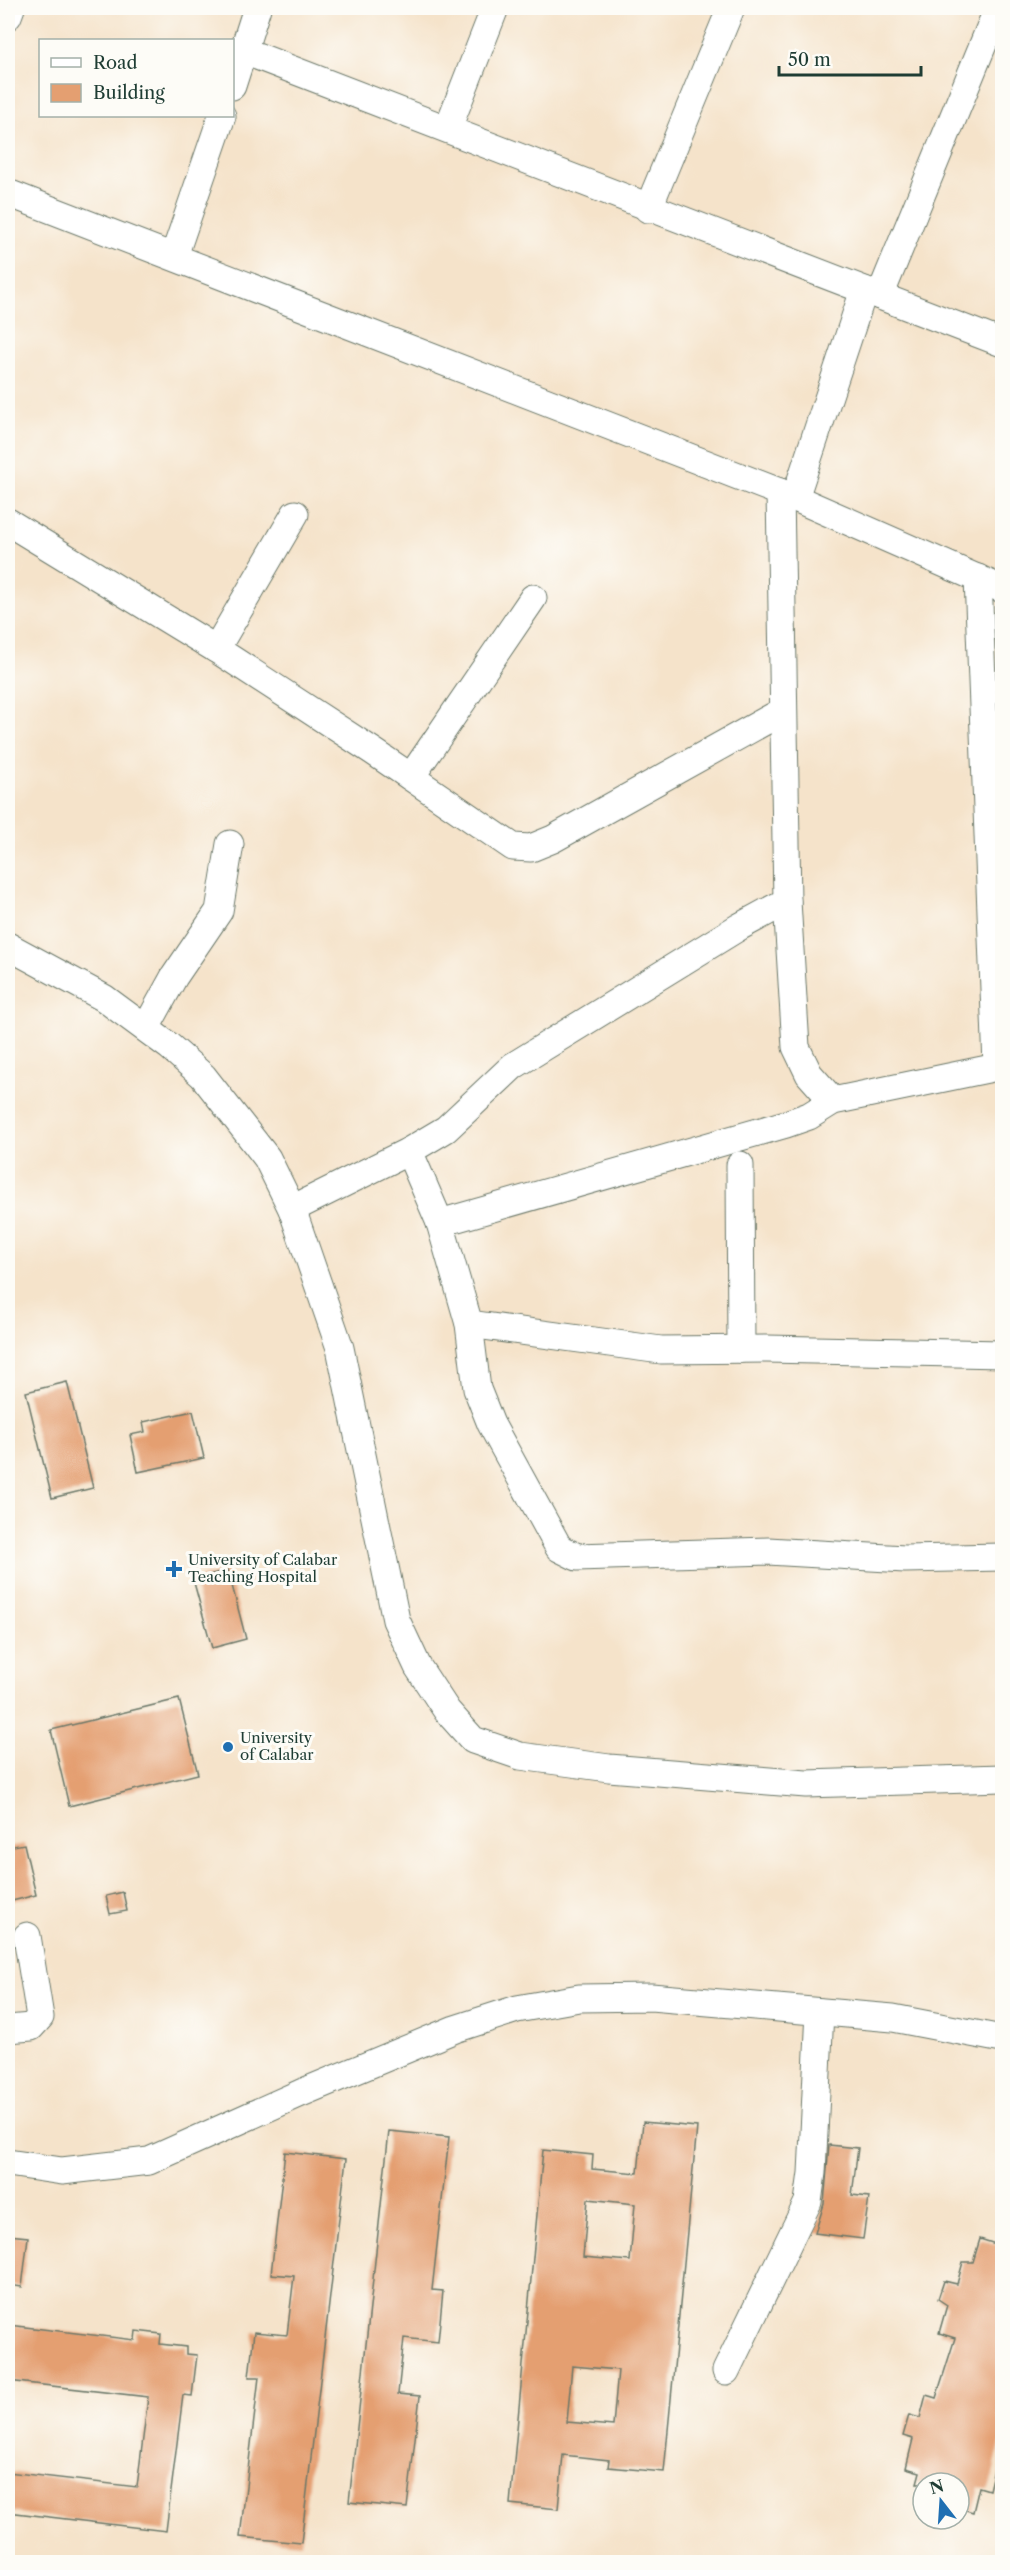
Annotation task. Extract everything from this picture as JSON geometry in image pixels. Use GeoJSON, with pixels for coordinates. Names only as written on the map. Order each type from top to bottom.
{"type":"FeatureCollection","features":[{"type":"Feature","properties":{"kind":"street"},"geometry":{"type":"LineString","coordinates":[[8,16],[11,8]]}},
{"type":"Feature","properties":{"kind":"street"},"geometry":{"type":"LineString","coordinates":[[234,80],[257,8]]}},
{"type":"Feature","properties":{"kind":"street"},"geometry":{"type":"LineString","coordinates":[[448,128],[495,8]]}},
{"type":"Feature","properties":{"kind":"street"},"geometry":{"type":"LineString","coordinates":[[648,209],[730,8]]}},
{"type":"Feature","properties":{"kind":"street"},"geometry":{"type":"LineString","coordinates":[[833,1101],[809,1074],[796,1047],[787,901],[783,711],[788,495],[872,293],[998,8]]}},
{"type":"Feature","properties":{"kind":"street"},"geometry":{"type":"LineString","coordinates":[[244,51],[448,128],[648,209],[1002,343]]}},
{"type":"Feature","properties":{"kind":"street"},"geometry":{"type":"LineString","coordinates":[[174,256],[222,117]]}},
{"type":"Feature","properties":{"kind":"street"},"geometry":{"type":"LineString","coordinates":[[8,193],[788,495],[990,583],[1000,1066],[833,1101],[809,1116],[786,1124],[440,1223]]}},
{"type":"Feature","properties":{"kind":"street"},"geometry":{"type":"LineString","coordinates":[[216,649],[295,514]]}},
{"type":"Feature","properties":{"kind":"street"},"geometry":{"type":"LineString","coordinates":[[8,522],[216,649],[513,847],[531,848],[783,711]]}},
{"type":"Feature","properties":{"kind":"street"},"geometry":{"type":"LineString","coordinates":[[411,777],[533,597]]}},
{"type":"Feature","properties":{"kind":"street"},"geometry":{"type":"LineString","coordinates":[[146,1028],[174,977],[219,911],[230,844]]}},
{"type":"Feature","properties":{"kind":"street"},"geometry":{"type":"LineString","coordinates":[[292,1209],[410,1151],[447,1129],[513,1066],[739,927],[787,901]]}},
{"type":"Feature","properties":{"kind":"street"},"geometry":{"type":"LineString","coordinates":[[8,946],[104,998],[146,1028],[203,1076],[267,1158],[292,1209],[340,1348],[396,1620],[418,1667],[447,1711],[473,1740],[520,1756],[598,1766],[806,1784],[1002,1778]]}},
{"type":"Feature","properties":{"kind":"street"},"geometry":{"type":"LineString","coordinates":[[410,1151],[440,1223],[470,1324],[477,1389],[491,1424],[559,1548],[577,1557],[768,1551],[905,1559],[1002,1557]]}},
{"type":"Feature","properties":{"kind":"street"},"geometry":{"type":"LineString","coordinates":[[740,1166],[741,1349]]}},
{"type":"Feature","properties":{"kind":"street"},"geometry":{"type":"LineString","coordinates":[[470,1324],[661,1350],[741,1349],[1002,1354]]}},
{"type":"Feature","properties":{"kind":"street"},"geometry":{"type":"LineString","coordinates":[[8,2030],[31,2027],[40,2017],[27,1936]]}},
{"type":"Feature","properties":{"kind":"street"},"geometry":{"type":"LineString","coordinates":[[8,2163],[62,2171],[149,2161],[323,2084],[455,2030],[517,2009],[579,1998],[651,1997],[893,2018],[1002,2039]]}},
{"type":"Feature","properties":{"kind":"street"},"geometry":{"type":"LineString","coordinates":[[726,2371],[808,2202],[812,2173],[820,2012]]}},
{"type":"Feature","properties":{"kind":"building"},"geometry":{"type":"Polygon","coordinates":[[[67,1382],[93,1488],[52,1498],[26,1392],[67,1382]]]}},
{"type":"Feature","properties":{"kind":"building"},"geometry":{"type":"Polygon","coordinates":[[[193,1411],[204,1458],[138,1472],[130,1435],[145,1432],[143,1422],[193,1411]]]}},
{"type":"Feature","properties":{"kind":"building"},"geometry":{"type":"Polygon","coordinates":[[[228,1570],[246,1639],[212,1648],[193,1579],[228,1570]]]}},
{"type":"Feature","properties":{"kind":"building"},"geometry":{"type":"Polygon","coordinates":[[[179,1699],[198,1774],[69,1806],[51,1730],[179,1699]]]}},
{"type":"Feature","properties":{"kind":"building"},"geometry":{"type":"Polygon","coordinates":[[[24,1844],[36,1895],[8,1902],[8,1847],[24,1844]]]}},
{"type":"Feature","properties":{"kind":"building"},"geometry":{"type":"Polygon","coordinates":[[[123,1892],[127,1911],[110,1914],[106,1896],[123,1892]]]}},
{"type":"Feature","properties":{"kind":"building"},"geometry":{"type":"Polygon","coordinates":[[[643,2122],[697,2127],[664,2472],[608,2467],[609,2460],[563,2455],[558,2509],[510,2504],[543,2150],[593,2155],[592,2169],[638,2173],[643,2122]],[[588,2199],[583,2257],[630,2261],[635,2204],[588,2199]],[[572,2366],[567,2422],[613,2426],[618,2370],[572,2366]]]}},
{"type":"Feature","properties":{"kind":"building"},"geometry":{"type":"Polygon","coordinates":[[[389,2131],[449,2137],[432,2290],[443,2291],[438,2342],[404,2338],[398,2394],[420,2396],[407,2508],[349,2502],[389,2131]]]}},
{"type":"Feature","properties":{"kind":"building"},"geometry":{"type":"Polygon","coordinates":[[[829,2145],[858,2148],[852,2195],[869,2197],[863,2239],[815,2233],[824,2204],[829,2145]]]}},
{"type":"Feature","properties":{"kind":"building"},"geometry":{"type":"Polygon","coordinates":[[[285,2152],[346,2159],[301,2543],[240,2537],[259,2377],[249,2377],[254,2332],[287,2335],[294,2276],[271,2274],[285,2152]]]}},
{"type":"Feature","properties":{"kind":"building"},"geometry":{"type":"Polygon","coordinates":[[[8,2235],[28,2237],[22,2287],[8,2285],[8,2235]]]}},
{"type":"Feature","properties":{"kind":"building"},"geometry":{"type":"Polygon","coordinates":[[[980,2239],[1002,2246],[1002,2404],[999,2419],[1002,2420],[1002,2437],[989,2490],[979,2487],[973,2512],[971,2511],[971,2471],[916,2471],[906,2468],[913,2439],[903,2436],[909,2415],[920,2418],[926,2395],[936,2398],[955,2338],[939,2333],[947,2305],[938,2299],[944,2281],[957,2284],[963,2262],[973,2262],[980,2239]]]}},
{"type":"Feature","properties":{"kind":"building"},"geometry":{"type":"Polygon","coordinates":[[[8,2325],[135,2340],[136,2331],[161,2334],[160,2344],[186,2347],[186,2354],[197,2355],[192,2396],[183,2395],[166,2531],[8,2512],[8,2472],[137,2487],[148,2397],[8,2381],[8,2325]]]}},
{"type":"Feature","properties":{"kind":"place","name":"University of Calabar Teaching Hospital"},"geometry":{"type":"Point","coordinates":[174,1569]}},
{"type":"Feature","properties":{"kind":"place","name":"University of Calabar"},"geometry":{"type":"Point","coordinates":[228,1747]}}]}
